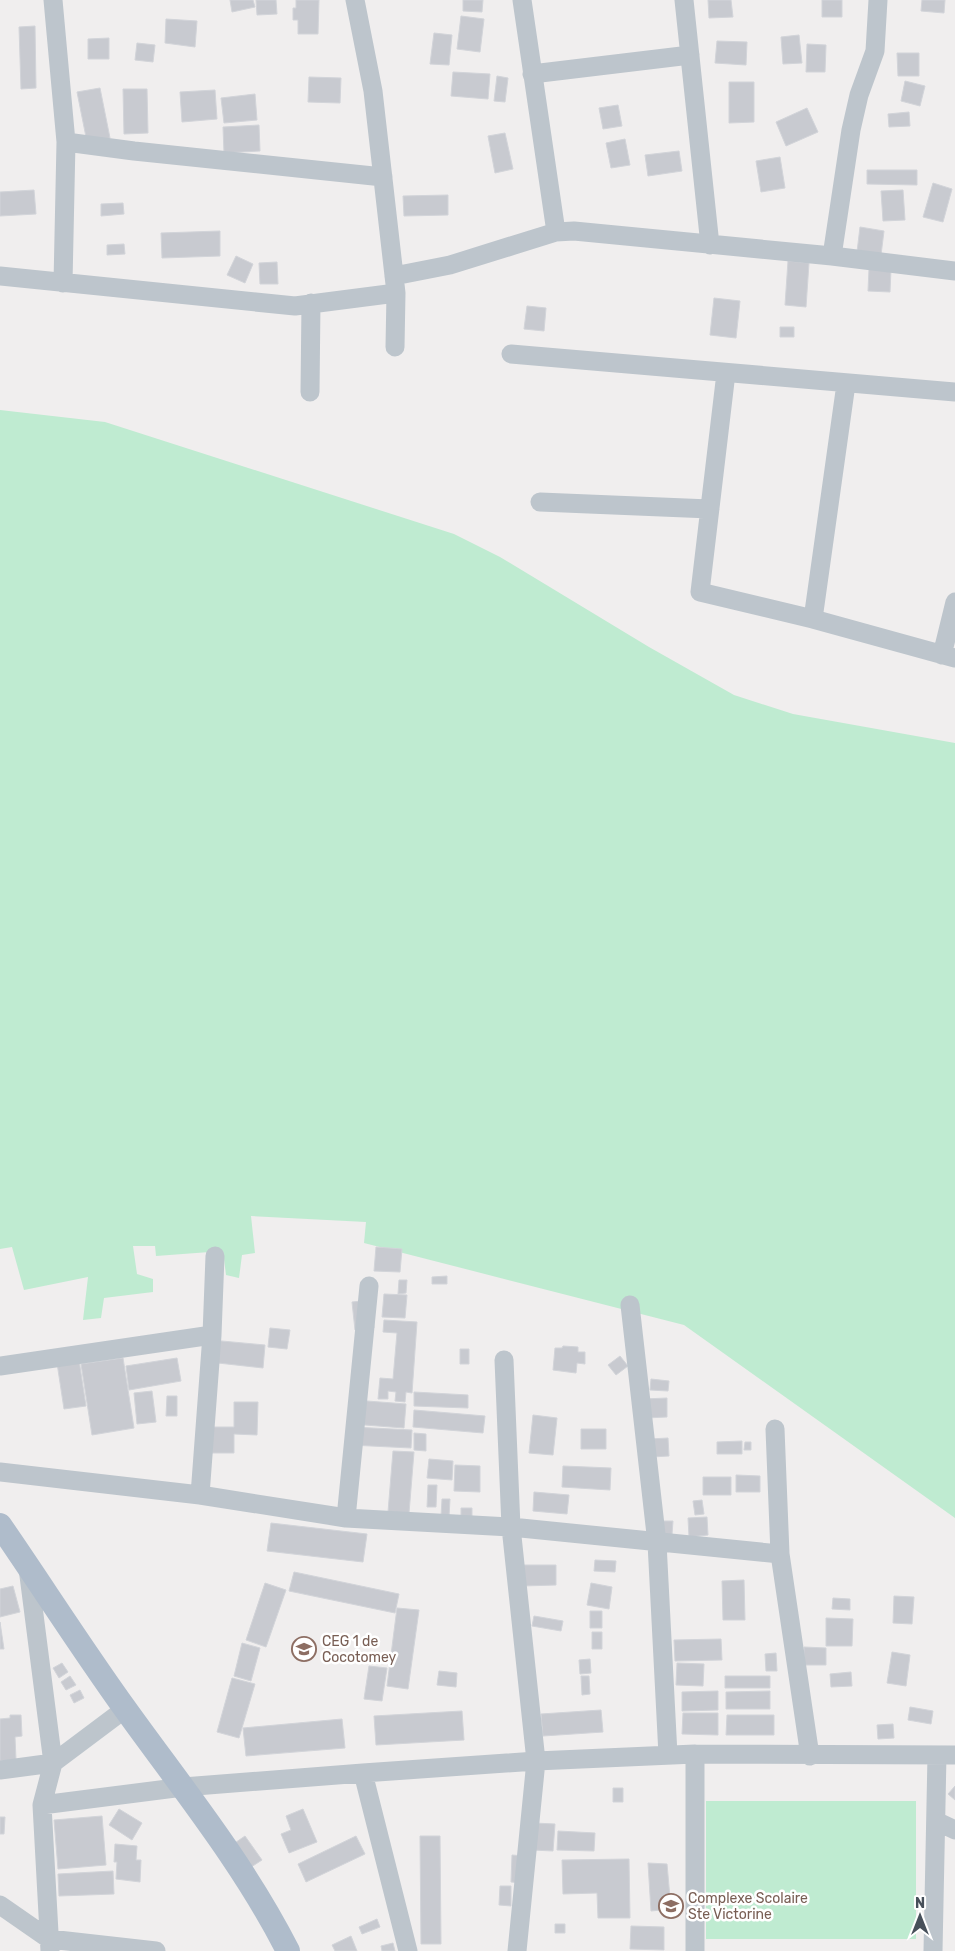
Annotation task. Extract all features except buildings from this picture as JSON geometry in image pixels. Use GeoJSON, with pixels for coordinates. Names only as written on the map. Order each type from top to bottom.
{"type":"FeatureCollection","features":[{"type":"Feature","properties":{"kind":"main road"},"geometry":{"type":"LineString","coordinates":[[0,1525],[125,1708],[243,1872],[271,1917],[288,1951]]}},
{"type":"Feature","properties":{"kind":"street"},"geometry":{"type":"LineString","coordinates":[[53,0],[66,142],[63,283]]}},
{"type":"Feature","properties":{"kind":"street"},"geometry":{"type":"LineString","coordinates":[[355,0],[373,91],[383,177],[395,285],[395,347]]}},
{"type":"Feature","properties":{"kind":"street"},"geometry":{"type":"LineString","coordinates":[[522,0],[556,232]]}},
{"type":"Feature","properties":{"kind":"street"},"geometry":{"type":"LineString","coordinates":[[684,0],[710,245]]}},
{"type":"Feature","properties":{"kind":"street"},"geometry":{"type":"LineString","coordinates":[[832,256],[851,130],[875,50],[878,0]]}},
{"type":"Feature","properties":{"kind":"street"},"geometry":{"type":"LineString","coordinates":[[532,74],[690,55]]}},
{"type":"Feature","properties":{"kind":"street"},"geometry":{"type":"LineString","coordinates":[[66,142],[134,152],[383,177]]}},
{"type":"Feature","properties":{"kind":"street"},"geometry":{"type":"LineString","coordinates":[[0,276],[295,306],[395,285],[450,265],[556,232],[574,231],[832,256],[955,271]]}},
{"type":"Feature","properties":{"kind":"street"},"geometry":{"type":"LineString","coordinates":[[310,392],[311,303]]}},
{"type":"Feature","properties":{"kind":"street"},"geometry":{"type":"LineString","coordinates":[[511,354],[955,392]]}},
{"type":"Feature","properties":{"kind":"street"},"geometry":{"type":"LineString","coordinates":[[726,372],[700,592],[813,619],[948,657],[955,602]]}},
{"type":"Feature","properties":{"kind":"street"},"geometry":{"type":"LineString","coordinates":[[813,619],[846,384]]}},
{"type":"Feature","properties":{"kind":"street"},"geometry":{"type":"LineString","coordinates":[[540,502],[710,509]]}},
{"type":"Feature","properties":{"kind":"street"},"geometry":{"type":"LineString","coordinates":[[200,1495],[212,1335],[215,1256]]}},
{"type":"Feature","properties":{"kind":"street"},"geometry":{"type":"LineString","coordinates":[[346,1518],[369,1286]]}},
{"type":"Feature","properties":{"kind":"street"},"geometry":{"type":"LineString","coordinates":[[630,1305],[658,1543],[668,1755]]}},
{"type":"Feature","properties":{"kind":"street"},"geometry":{"type":"LineString","coordinates":[[0,1366],[212,1335]]}},
{"type":"Feature","properties":{"kind":"street"},"geometry":{"type":"LineString","coordinates":[[504,1360],[511,1527],[536,1761],[517,1951]]}},
{"type":"Feature","properties":{"kind":"street"},"geometry":{"type":"LineString","coordinates":[[774,1430],[780,1554],[810,1756]]}},
{"type":"Feature","properties":{"kind":"street"},"geometry":{"type":"LineString","coordinates":[[0,1472],[200,1495],[346,1518],[511,1527],[780,1554]]}},
{"type":"Feature","properties":{"kind":"street"},"geometry":{"type":"LineString","coordinates":[[28,1565],[53,1763],[42,1805],[49,1945]]}},
{"type":"Feature","properties":{"kind":"street"},"geometry":{"type":"LineString","coordinates":[[0,1770],[53,1763],[125,1708]]}},
{"type":"Feature","properties":{"kind":"street"},"geometry":{"type":"LineString","coordinates":[[695,1754],[695,1951]]}},
{"type":"Feature","properties":{"kind":"street"},"geometry":{"type":"LineString","coordinates":[[42,1805],[183,1787],[536,1761],[695,1754],[810,1756],[946,1755],[936,1822],[932,1951]]}},
{"type":"Feature","properties":{"kind":"street"},"geometry":{"type":"LineString","coordinates":[[363,1773],[408,1951]]}},
{"type":"Feature","properties":{"kind":"street"},"geometry":{"type":"LineString","coordinates":[[936,1822],[955,1830]]}},
{"type":"Feature","properties":{"kind":"street"},"geometry":{"type":"LineString","coordinates":[[0,1905],[49,1945],[156,1951]]}},
{"type":"Feature","properties":{"kind":"green space"},"geometry":{"type":"Polygon","coordinates":[[[0,410],[105,422],[454,534],[500,557],[649,647],[734,695],[793,714],[955,743],[955,1518],[684,1325],[364,1243],[366,1222],[251,1216],[255,1253],[242,1255],[239,1278],[226,1275],[223,1251],[156,1256],[155,1246],[133,1246],[137,1274],[153,1279],[153,1292],[104,1298],[101,1318],[83,1320],[88,1277],[24,1290],[12,1247],[0,1249],[0,410]]]}},
{"type":"Feature","properties":{"kind":"green space"},"geometry":{"type":"Polygon","coordinates":[[[706,1801],[916,1801],[916,1939],[706,1939],[706,1801]]]}},
{"type":"Feature","properties":{"kind":"place","name":"CEG 1 de Cocotomey"},"geometry":{"type":"Point","coordinates":[304,1649]}},
{"type":"Feature","properties":{"kind":"place","name":"Complexe Scolaire Ste Victorine"},"geometry":{"type":"Point","coordinates":[671,1906]}}]}
